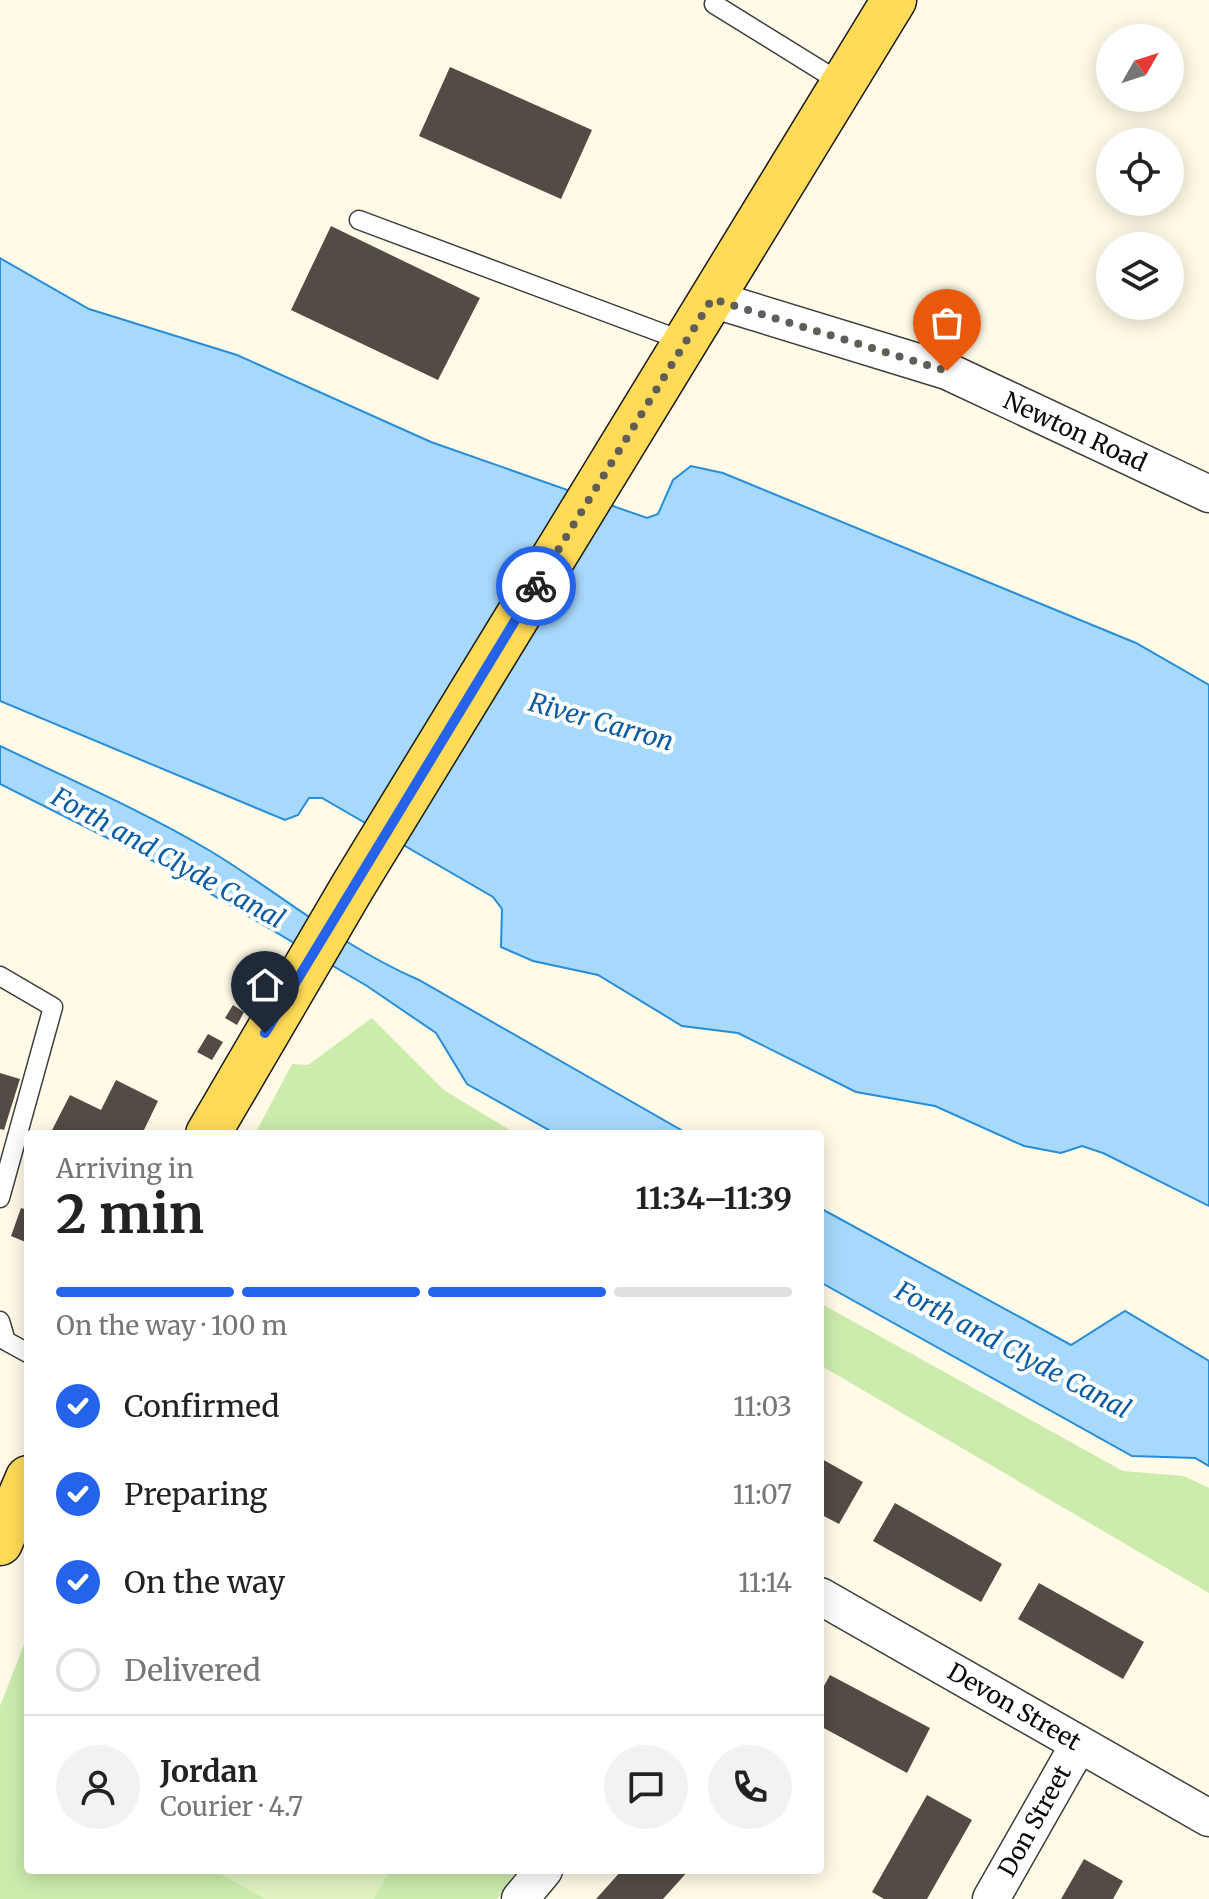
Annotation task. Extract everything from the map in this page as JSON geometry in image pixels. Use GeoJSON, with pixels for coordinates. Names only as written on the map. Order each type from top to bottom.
{"type":"FeatureCollection","features":[{"type":"Feature","properties":{"kind":"main road"},"geometry":{"type":"LineString","coordinates":[[210,1130],[278,1009],[894,0]]}},
{"type":"Feature","properties":{"kind":"main road"},"geometry":{"type":"LineString","coordinates":[[0,1543],[24,1487]]}},
{"type":"Feature","properties":{"kind":"street","name":"Newton Road"},"geometry":{"type":"LineString","coordinates":[[712,299],[947,371],[1209,494]]}},
{"type":"Feature","properties":{"kind":"street","name":"Devon Street"},"geometry":{"type":"LineString","coordinates":[[824,1598],[1209,1818]]}},
{"type":"Feature","properties":{"kind":"street","name":"Don Street"},"geometry":{"type":"LineString","coordinates":[[991,1899],[1079,1744]]}},
{"type":"Feature","properties":{"kind":"street"},"geometry":{"type":"LineString","coordinates":[[520,1899],[541,1874]]}},
{"type":"Feature","properties":{"kind":"lane"},"geometry":{"type":"LineString","coordinates":[[714,4],[843,84]]}},
{"type":"Feature","properties":{"kind":"lane"},"geometry":{"type":"LineString","coordinates":[[359,220],[686,342]]}},
{"type":"Feature","properties":{"kind":"lane"},"geometry":{"type":"LineString","coordinates":[[0,976],[53,1007],[0,1198]]}},
{"type":"Feature","properties":{"kind":"lane"},"geometry":{"type":"LineString","coordinates":[[0,1321],[6,1341],[24,1351]]}},
{"type":"Feature","properties":{"kind":"green space"},"geometry":{"type":"Polygon","coordinates":[[[372,1018],[444,1090],[509,1130],[257,1130],[292,1064],[308,1065],[372,1018]]]}},
{"type":"Feature","properties":{"kind":"green space"},"geometry":{"type":"Polygon","coordinates":[[[824,1305],[1123,1471],[1184,1476],[1209,1488],[1209,1593],[824,1367],[824,1305]]]}},
{"type":"Feature","properties":{"kind":"green space"},"geometry":{"type":"Polygon","coordinates":[[[24,1644],[24,1874],[519,1874],[497,1899],[0,1899],[0,1706],[24,1644]]]}},
{"type":"Feature","properties":{"kind":"green space"},"geometry":{"type":"Polygon","coordinates":[[[220,1874],[388,1874],[374,1899],[265,1899],[220,1874]]]}},
{"type":"Feature","properties":{"kind":"water","name":"River Carron"},"geometry":{"type":"Polygon","coordinates":[[[0,258],[89,309],[237,355],[431,442],[647,518],[658,514],[673,480],[691,466],[723,473],[1136,643],[1209,685],[1209,1206],[1103,1153],[1082,1146],[1061,1153],[1024,1146],[935,1106],[856,1092],[738,1033],[682,1026],[598,975],[533,961],[501,947],[502,909],[493,897],[322,798],[309,798],[298,815],[285,820],[0,701],[0,258]]]}},
{"type":"Feature","properties":{"kind":"water","name":"Forth and Clyde Canal"},"geometry":{"type":"Polygon","coordinates":[[[0,746],[187,837],[364,952],[419,980],[681,1130],[549,1130],[467,1084],[436,1033],[367,986],[167,868],[0,784],[0,746]]]}},
{"type":"Feature","properties":{"kind":"water","name":"Forth and Clyde Canal"},"geometry":{"type":"Polygon","coordinates":[[[824,1210],[1071,1345],[1125,1311],[1209,1361],[1209,1466],[1195,1458],[1132,1456],[824,1284],[824,1210]]]}},
{"type":"Feature","properties":{"kind":"building"},"geometry":{"type":"Polygon","coordinates":[[[450,67],[592,130],[561,199],[419,136],[450,67]]]}},
{"type":"Feature","properties":{"kind":"building"},"geometry":{"type":"Polygon","coordinates":[[[331,226],[480,298],[438,380],[291,310],[331,226]]]}},
{"type":"Feature","properties":{"kind":"building"},"geometry":{"type":"Polygon","coordinates":[[[233,1005],[244,1012],[237,1025],[225,1018],[233,1005]]]}},
{"type":"Feature","properties":{"kind":"building"},"geometry":{"type":"Polygon","coordinates":[[[208,1034],[223,1042],[212,1060],[197,1052],[208,1034]]]}},
{"type":"Feature","properties":{"kind":"building"},"geometry":{"type":"Polygon","coordinates":[[[0,1073],[20,1079],[4,1130],[0,1129],[0,1073]]]}},
{"type":"Feature","properties":{"kind":"building"},"geometry":{"type":"Polygon","coordinates":[[[116,1080],[158,1101],[144,1130],[52,1130],[70,1095],[101,1110],[116,1080]]]}},
{"type":"Feature","properties":{"kind":"building"},"geometry":{"type":"Polygon","coordinates":[[[21,1208],[24,1209],[24,1241],[11,1236],[21,1208]]]}},
{"type":"Feature","properties":{"kind":"building"},"geometry":{"type":"Polygon","coordinates":[[[824,1460],[863,1482],[839,1524],[824,1516],[824,1460]]]}},
{"type":"Feature","properties":{"kind":"building"},"geometry":{"type":"Polygon","coordinates":[[[895,1503],[1002,1564],[981,1602],[873,1541],[895,1503]]]}},
{"type":"Feature","properties":{"kind":"building"},"geometry":{"type":"Polygon","coordinates":[[[1039,1583],[1144,1642],[1123,1679],[1018,1619],[1039,1583]]]}},
{"type":"Feature","properties":{"kind":"building"},"geometry":{"type":"Polygon","coordinates":[[[830,1675],[930,1728],[907,1773],[824,1728],[824,1686],[830,1675]]]}},
{"type":"Feature","properties":{"kind":"building"},"geometry":{"type":"Polygon","coordinates":[[[927,1795],[972,1820],[927,1899],[884,1899],[872,1892],[927,1795]]]}},
{"type":"Feature","properties":{"kind":"building"},"geometry":{"type":"Polygon","coordinates":[[[1084,1859],[1123,1881],[1113,1899],[1061,1899],[1084,1859]]]}},
{"type":"Feature","properties":{"kind":"building"},"geometry":{"type":"Polygon","coordinates":[[[618,1874],[685,1874],[663,1899],[596,1899],[618,1874]]]}},
{"type":"Feature","properties":{"kind":"way so far"},"geometry":{"type":"LineString","coordinates":[[536,586],[712,299],[947,371]]}},
{"type":"Feature","properties":{"kind":"route"},"geometry":{"type":"LineString","coordinates":[[265,1033],[536,586]]}}]}
